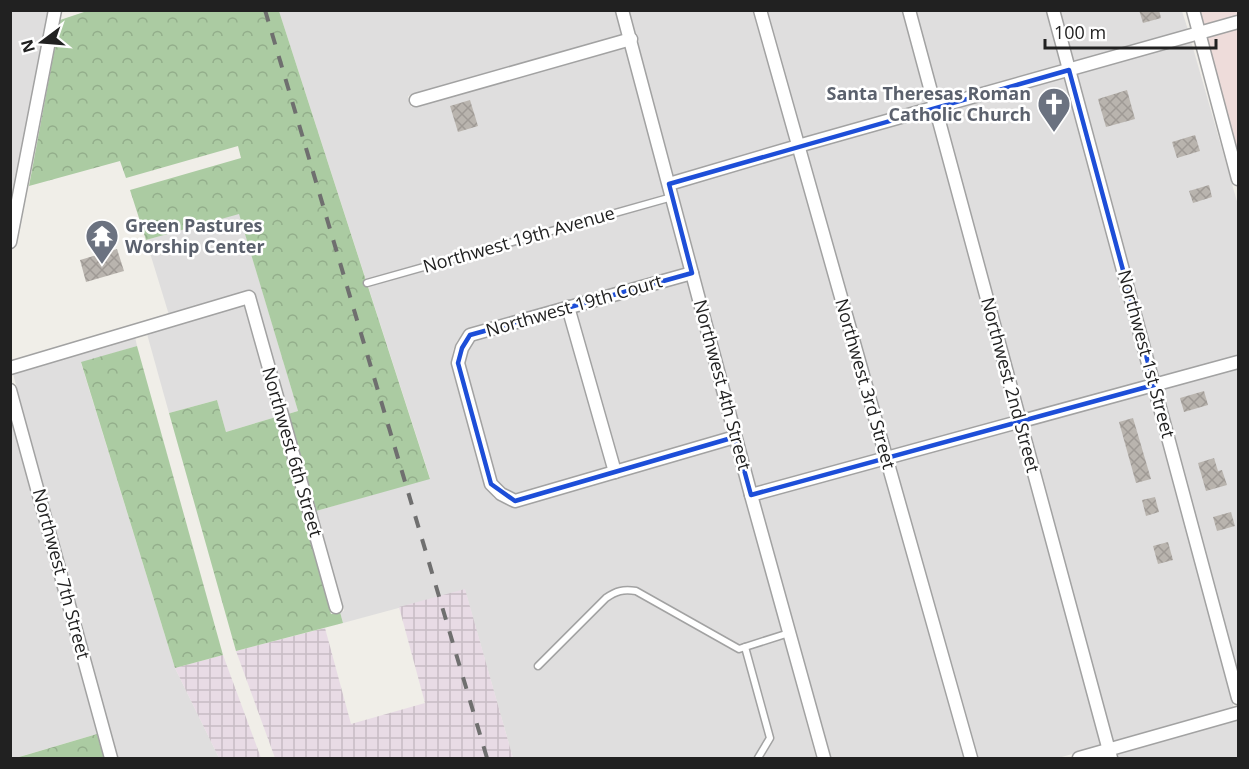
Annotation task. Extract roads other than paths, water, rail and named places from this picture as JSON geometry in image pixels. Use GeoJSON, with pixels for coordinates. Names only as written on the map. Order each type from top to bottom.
{"type":"FeatureCollection","features":[{"type":"Feature","properties":{"kind":"street"},"geometry":{"type":"LineString","coordinates":[[10,242],[55,10]]}},
{"type":"Feature","properties":{"kind":"street","name":"Northwest 4th Street"},"geometry":{"type":"LineString","coordinates":[[622,10],[735,437],[824,759]]}},
{"type":"Feature","properties":{"kind":"street","name":"Northwest 3rd Street"},"geometry":{"type":"LineString","coordinates":[[760,10],[970,759]]}},
{"type":"Feature","properties":{"kind":"street","name":"Northwest 2nd Street"},"geometry":{"type":"LineString","coordinates":[[909,10],[1110,754]]}},
{"type":"Feature","properties":{"kind":"street","name":"Northwest 1st Street"},"geometry":{"type":"LineString","coordinates":[[1053,10],[1239,698]]}},
{"type":"Feature","properties":{"kind":"street"},"geometry":{"type":"LineString","coordinates":[[1193,10],[1239,179]]}},
{"type":"Feature","properties":{"kind":"street","name":"Northwest 19th Avenue"},"geometry":{"type":"LineString","coordinates":[[670,190],[798,146],[1239,22]]}},
{"type":"Feature","properties":{"kind":"street"},"geometry":{"type":"LineString","coordinates":[[416,100],[631,39]]}},
{"type":"Feature","properties":{"kind":"street","name":"Northwest 19th Court"},"geometry":{"type":"LineString","coordinates":[[615,472],[515,501],[501,494],[491,484],[458,363],[462,348],[470,335],[692,273]]}},
{"type":"Feature","properties":{"kind":"street","name":"Northwest 6th Street"},"geometry":{"type":"LineString","coordinates":[[10,368],[249,297],[336,607]]}},
{"type":"Feature","properties":{"kind":"street"},"geometry":{"type":"LineString","coordinates":[[568,307],[615,472],[735,437]]}},
{"type":"Feature","properties":{"kind":"street"},"geometry":{"type":"LineString","coordinates":[[751,495],[1239,362]]}},
{"type":"Feature","properties":{"kind":"street","name":"Northwest 7th Street"},"geometry":{"type":"LineString","coordinates":[[10,390],[111,759]]}},
{"type":"Feature","properties":{"kind":"street"},"geometry":{"type":"LineString","coordinates":[[1079,759],[1110,754],[1239,713]]}},
{"type":"Feature","properties":{"kind":"lane","name":"Northwest 19th Avenue"},"geometry":{"type":"LineString","coordinates":[[367,283],[670,190]]}},
{"type":"Feature","properties":{"kind":"lane"},"geometry":{"type":"LineString","coordinates":[[538,666],[606,598],[615,592],[625,590],[636,591],[739,649],[789,633]]}},
{"type":"Feature","properties":{"kind":"lane"},"geometry":{"type":"LineString","coordinates":[[745,647],[770,738],[758,759]]}},
{"type":"Feature","properties":{"kind":"railway"},"geometry":{"type":"LineString","coordinates":[[265,10],[487,758]]}},
{"type":"Feature","properties":{"kind":"place","name":"Santa Theresas Roman Catholic Church"},"geometry":{"type":"Point","coordinates":[1054,133]}},
{"type":"Feature","properties":{"kind":"place","name":"Green Pastures Worship Center"},"geometry":{"type":"Point","coordinates":[102,265]}}]}
